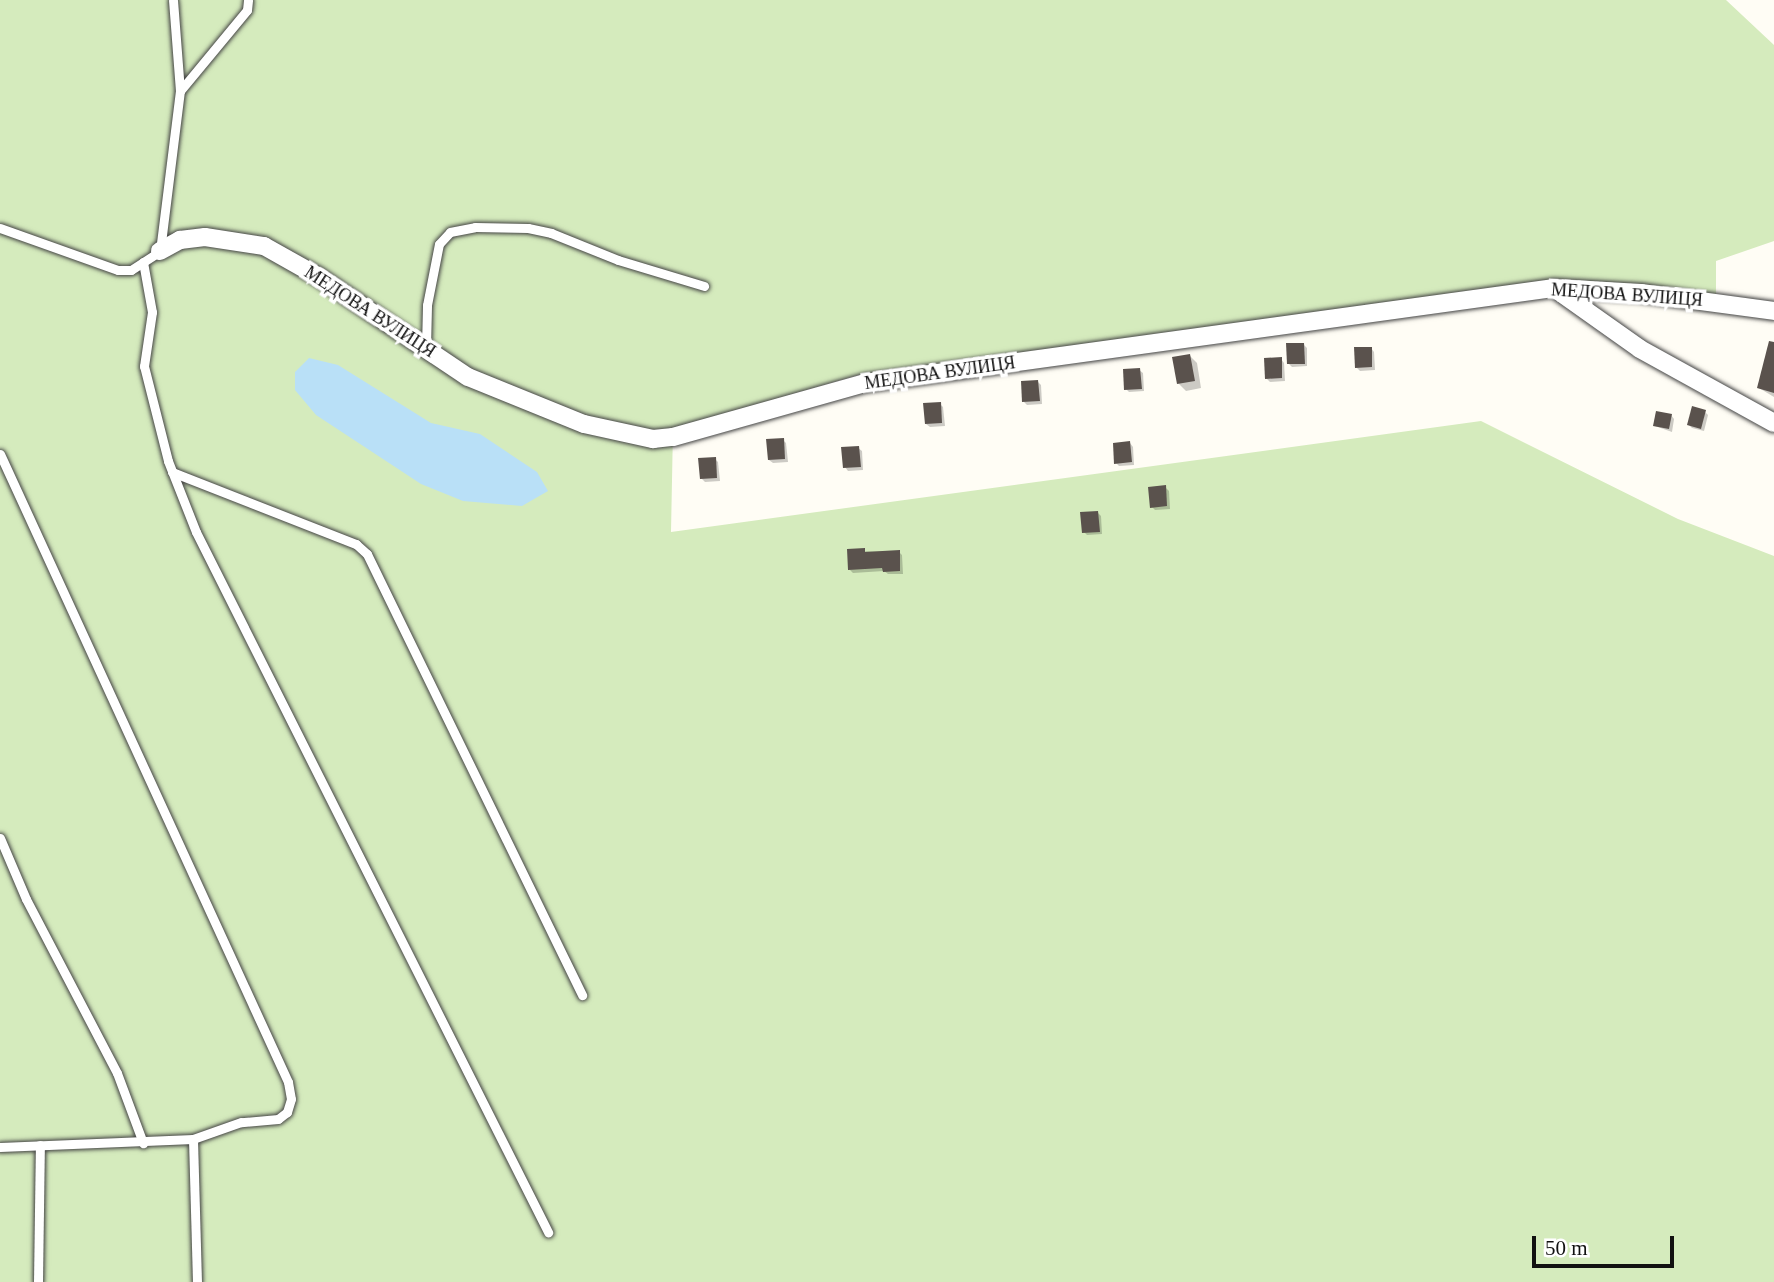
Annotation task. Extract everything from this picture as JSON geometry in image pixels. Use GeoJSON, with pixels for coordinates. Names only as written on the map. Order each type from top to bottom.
{"type":"FeatureCollection","features":[{"type":"Feature","properties":{"kind":"street","name":"МЕДОВА ВУЛИЦЯ"},"geometry":{"type":"LineString","coordinates":[[160,251],[180,240],[205,237],[264,246],[319,276],[468,377],[544,410],[597,428],[653,439],[673,437],[865,383],[1554,288],[1640,293],[1774,310]]}},
{"type":"Feature","properties":{"kind":"street"},"geometry":{"type":"LineString","coordinates":[[1554,288],[1640,349],[1774,422]]}},
{"type":"Feature","properties":{"kind":"lane"},"geometry":{"type":"LineString","coordinates":[[0,228],[118,270],[131,270],[160,251],[180,91],[173,0]]}},
{"type":"Feature","properties":{"kind":"lane"},"geometry":{"type":"LineString","coordinates":[[180,91],[247,10],[248,0]]}},
{"type":"Feature","properties":{"kind":"lane"},"geometry":{"type":"LineString","coordinates":[[426,349],[427,305],[439,244],[450,232],[475,228],[528,228],[551,233],[618,260],[704,286]]}},
{"type":"Feature","properties":{"kind":"lane"},"geometry":{"type":"LineString","coordinates":[[143,262],[152,312],[144,366],[172,472],[197,532],[548,1232]]}},
{"type":"Feature","properties":{"kind":"lane"},"geometry":{"type":"LineString","coordinates":[[0,454],[288,1082],[290,1099],[288,1112],[278,1119],[241,1122],[193,1139],[0,1147]]}},
{"type":"Feature","properties":{"kind":"lane"},"geometry":{"type":"LineString","coordinates":[[172,472],[355,544],[367,554],[582,996]]}},
{"type":"Feature","properties":{"kind":"lane"},"geometry":{"type":"LineString","coordinates":[[0,838],[26,899],[117,1073],[144,1143]]}},
{"type":"Feature","properties":{"kind":"lane"},"geometry":{"type":"LineString","coordinates":[[193,1139],[197,1282]]}},
{"type":"Feature","properties":{"kind":"lane"},"geometry":{"type":"LineString","coordinates":[[38,1282],[40,1144]]}},
{"type":"Feature","properties":{"kind":"green space"},"geometry":{"type":"Polygon","coordinates":[[[0,0],[1726,0],[1774,45],[1774,241],[1716,261],[1716,295],[1550,282],[858,375],[673,429],[671,532],[1481,421],[1678,519],[1774,556],[1774,1282],[0,1282],[0,0]]]}},
{"type":"Feature","properties":{"kind":"water"},"geometry":{"type":"Polygon","coordinates":[[[309,358],[338,365],[431,423],[480,434],[537,472],[548,491],[522,506],[463,501],[421,484],[316,415],[295,390],[295,372],[309,358]]]}},
{"type":"Feature","properties":{"kind":"building"},"geometry":{"type":"Polygon","coordinates":[[[1769,341],[1774,342],[1774,393],[1757,388],[1769,341]]]}},
{"type":"Feature","properties":{"kind":"building"},"geometry":{"type":"Polygon","coordinates":[[[1286,343],[1304,343],[1305,364],[1287,364],[1286,343]]]}},
{"type":"Feature","properties":{"kind":"building"},"geometry":{"type":"Polygon","coordinates":[[[1354,347],[1372,347],[1372,367],[1355,368],[1354,347]]]}},
{"type":"Feature","properties":{"kind":"building"},"geometry":{"type":"Polygon","coordinates":[[[1190,354],[1195,381],[1177,384],[1172,357],[1190,354]]]}},
{"type":"Feature","properties":{"kind":"building"},"geometry":{"type":"Polygon","coordinates":[[[1282,357],[1282,378],[1265,379],[1264,358],[1282,357]]]}},
{"type":"Feature","properties":{"kind":"building"},"geometry":{"type":"Polygon","coordinates":[[[1140,368],[1142,389],[1124,390],[1123,369],[1140,368]]]}},
{"type":"Feature","properties":{"kind":"building"},"geometry":{"type":"Polygon","coordinates":[[[1038,380],[1040,401],[1022,402],[1021,381],[1038,380]]]}},
{"type":"Feature","properties":{"kind":"building"},"geometry":{"type":"Polygon","coordinates":[[[941,402],[942,423],[925,424],[923,403],[941,402]]]}},
{"type":"Feature","properties":{"kind":"building"},"geometry":{"type":"Polygon","coordinates":[[[1692,406],[1706,410],[1701,429],[1687,425],[1692,406]]]}},
{"type":"Feature","properties":{"kind":"building"},"geometry":{"type":"Polygon","coordinates":[[[1656,411],[1672,414],[1669,429],[1653,426],[1656,411]]]}},
{"type":"Feature","properties":{"kind":"building"},"geometry":{"type":"Polygon","coordinates":[[[784,438],[785,459],[768,460],[766,439],[784,438]]]}},
{"type":"Feature","properties":{"kind":"building"},"geometry":{"type":"Polygon","coordinates":[[[1130,441],[1132,462],[1114,464],[1113,443],[1130,441]]]}},
{"type":"Feature","properties":{"kind":"building"},"geometry":{"type":"Polygon","coordinates":[[[859,446],[861,467],[843,468],[841,447],[859,446]]]}},
{"type":"Feature","properties":{"kind":"building"},"geometry":{"type":"Polygon","coordinates":[[[716,457],[717,478],[700,479],[698,458],[716,457]]]}},
{"type":"Feature","properties":{"kind":"building"},"geometry":{"type":"Polygon","coordinates":[[[1166,485],[1167,506],[1150,508],[1148,487],[1166,485]]]}},
{"type":"Feature","properties":{"kind":"building"},"geometry":{"type":"Polygon","coordinates":[[[1098,511],[1100,532],[1082,533],[1080,512],[1098,511]]]}},
{"type":"Feature","properties":{"kind":"building"},"geometry":{"type":"Polygon","coordinates":[[[865,548],[865,552],[900,550],[900,571],[883,572],[882,568],[848,570],[847,549],[865,548]]]}}]}
